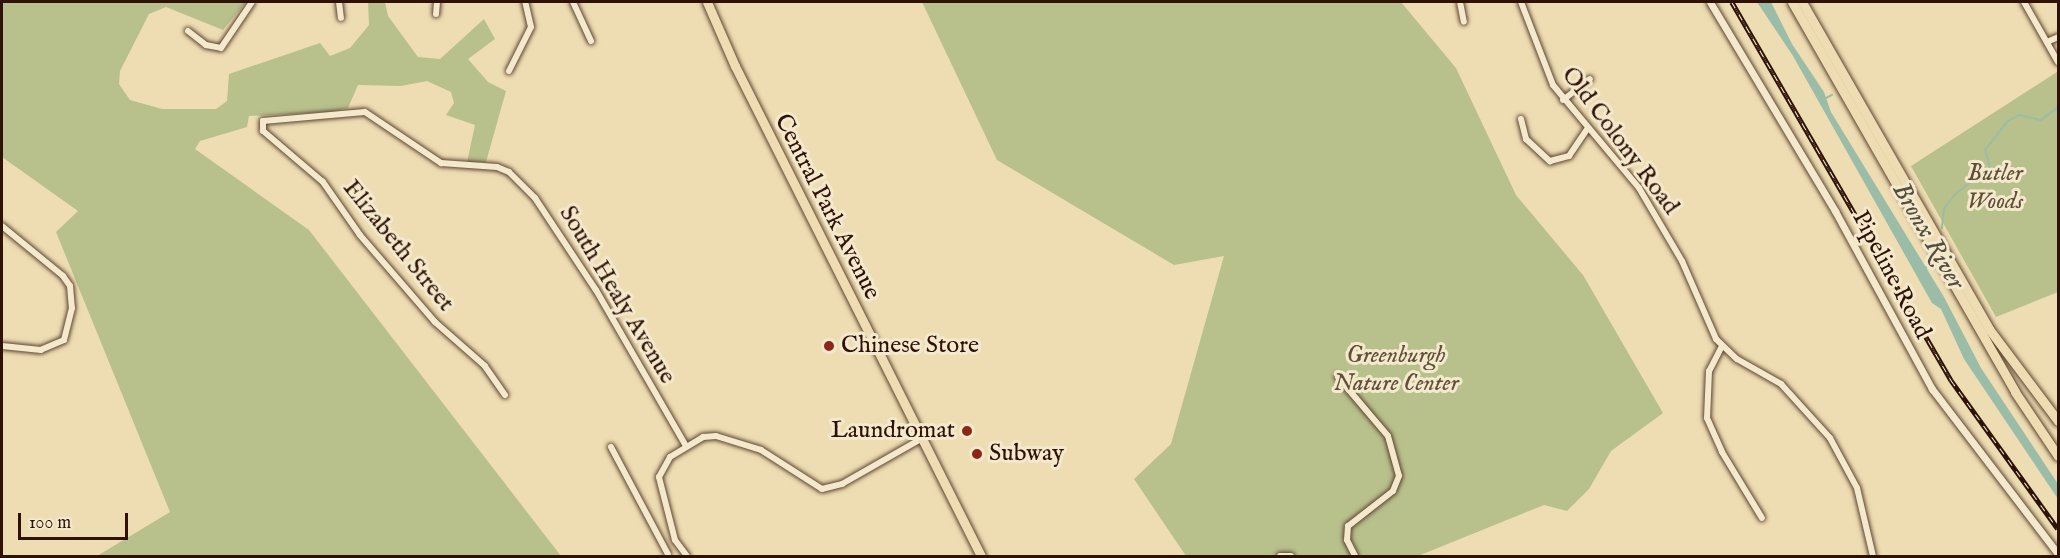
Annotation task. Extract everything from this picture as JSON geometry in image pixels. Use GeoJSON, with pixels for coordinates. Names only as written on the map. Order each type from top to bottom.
{"type":"FeatureCollection","features":[{"type":"Feature","properties":{"kind":"main road","name":"Central Park Avenue"},"geometry":{"type":"LineString","coordinates":[[707,2],[735,66],[981,556]]}},
{"type":"Feature","properties":{"kind":"main road"},"geometry":{"type":"LineString","coordinates":[[1792,2],[2012,386],[2058,456]]}},
{"type":"Feature","properties":{"kind":"main road"},"geometry":{"type":"LineString","coordinates":[[1802,2],[1989,328],[2058,422]]}},
{"type":"Feature","properties":{"kind":"main road"},"geometry":{"type":"LineString","coordinates":[[1807,2],[1816,27]]}},
{"type":"Feature","properties":{"kind":"street"},"geometry":{"type":"LineString","coordinates":[[188,31],[206,45],[221,48],[252,2]]}},
{"type":"Feature","properties":{"kind":"street"},"geometry":{"type":"LineString","coordinates":[[339,2],[341,18]]}},
{"type":"Feature","properties":{"kind":"street"},"geometry":{"type":"LineString","coordinates":[[436,2],[436,14]]}},
{"type":"Feature","properties":{"kind":"street"},"geometry":{"type":"LineString","coordinates":[[509,71],[531,27],[525,2]]}},
{"type":"Feature","properties":{"kind":"street"},"geometry":{"type":"LineString","coordinates":[[573,2],[591,41]]}},
{"type":"Feature","properties":{"kind":"street"},"geometry":{"type":"LineString","coordinates":[[1460,2],[1464,22]]}},
{"type":"Feature","properties":{"kind":"street","name":"Old Colony Road"},"geometry":{"type":"LineString","coordinates":[[1521,2],[1540,57],[1563,100],[1619,162],[1651,207],[1722,346]]}},
{"type":"Feature","properties":{"kind":"street","name":"Pipeline Road"},"geometry":{"type":"LineString","coordinates":[[1710,2],[1823,191],[1932,389],[2058,554]]}},
{"type":"Feature","properties":{"kind":"street"},"geometry":{"type":"LineString","coordinates":[[2024,2],[2058,62]]}},
{"type":"Feature","properties":{"kind":"street"},"geometry":{"type":"LineString","coordinates":[[2047,42],[2058,37]]}},
{"type":"Feature","properties":{"kind":"street"},"geometry":{"type":"LineString","coordinates":[[1563,100],[1590,79]]}},
{"type":"Feature","properties":{"kind":"street","name":"South Healy Avenue"},"geometry":{"type":"LineString","coordinates":[[261,124],[270,119],[365,112],[441,163],[497,167],[509,172],[540,204],[605,303],[686,446]]}},
{"type":"Feature","properties":{"kind":"street"},"geometry":{"type":"LineString","coordinates":[[1521,119],[1526,139],[1551,161],[1569,156],[1587,129]]}},
{"type":"Feature","properties":{"kind":"street","name":"Elizabeth Street"},"geometry":{"type":"LineString","coordinates":[[261,124],[263,131],[323,182],[360,235],[435,322],[485,366],[504,395]]}},
{"type":"Feature","properties":{"kind":"street"},"geometry":{"type":"LineString","coordinates":[[2,226],[70,286],[72,321],[64,340],[41,350],[2,346]]}},
{"type":"Feature","properties":{"kind":"street"},"geometry":{"type":"LineString","coordinates":[[1762,518],[1722,453],[1707,418],[1709,371],[1722,346],[1781,384],[1823,428],[1857,488],[1873,556]]}},
{"type":"Feature","properties":{"kind":"street"},"geometry":{"type":"LineString","coordinates":[[1338,377],[1388,436],[1399,476],[1393,491],[1348,526],[1347,540],[1355,556]]}},
{"type":"Feature","properties":{"kind":"street"},"geometry":{"type":"LineString","coordinates":[[687,556],[676,543],[659,477],[663,464],[686,446],[711,435],[756,448],[813,485],[827,489],[921,439]]}},
{"type":"Feature","properties":{"kind":"street"},"geometry":{"type":"LineString","coordinates":[[611,447],[668,555],[676,543]]}},
{"type":"Feature","properties":{"kind":"street"},"geometry":{"type":"LineString","coordinates":[[1280,556],[1291,556]]}},
{"type":"Feature","properties":{"kind":"green space"},"geometry":{"type":"Polygon","coordinates":[[[2,2],[246,2],[223,30],[166,7],[149,14],[120,71],[119,84],[130,100],[162,109],[216,109],[227,101],[229,74],[320,43],[330,56],[350,48],[369,25],[368,2],[385,2],[388,16],[418,57],[440,59],[484,19],[495,39],[468,59],[488,82],[506,91],[486,162],[467,162],[475,125],[446,115],[454,103],[451,92],[427,81],[401,86],[358,85],[348,108],[329,112],[249,116],[247,127],[200,141],[195,149],[309,230],[561,556],[97,556],[170,512],[56,232],[78,211],[2,157],[2,2]]]}},
{"type":"Feature","properties":{"kind":"green space","name":"Greenburgh Nature Center"},"geometry":{"type":"Polygon","coordinates":[[[922,2],[1401,2],[1456,68],[1516,195],[1583,275],[1663,413],[1611,451],[1589,489],[1567,511],[1544,505],[1418,556],[1186,556],[1134,479],[1171,444],[1224,256],[1174,265],[997,160],[922,2]]]}},
{"type":"Feature","properties":{"kind":"green space","name":"Butler Woods"},"geometry":{"type":"Polygon","coordinates":[[[2057,72],[2058,292],[1996,317],[1911,166],[2057,72]]]}},
{"type":"Feature","properties":{"kind":"shaded area"},"geometry":{"type":"Polygon","coordinates":[[[1757,2],[1771,2],[1792,44],[1824,92],[1831,112],[1944,297],[1981,368],[2058,484],[2058,499],[1964,359],[1941,309],[1932,303],[1793,56],[1757,2]]]}},
{"type":"Feature","properties":{"kind":"waterway"},"geometry":{"type":"LineString","coordinates":[[1824,99],[1832,95]]}},
{"type":"Feature","properties":{"kind":"waterway","name":"Bronx River"},"geometry":{"type":"LineString","coordinates":[[1942,228],[1944,209],[1954,195],[1990,167],[1985,150],[2008,121],[2019,115],[2041,120],[2058,107]]}},
{"type":"Feature","properties":{"kind":"waterway","name":"Bronx River"},"geometry":{"type":"LineString","coordinates":[[1924,272],[1929,261]]}},
{"type":"Feature","properties":{"kind":"railway"},"geometry":{"type":"LineString","coordinates":[[1732,2],[1951,380],[2058,529]]}},
{"type":"Feature","properties":{"kind":"place","name":"Chinese Store"},"geometry":{"type":"Point","coordinates":[829,346]}},
{"type":"Feature","properties":{"kind":"place","name":"Laundromat"},"geometry":{"type":"Point","coordinates":[967,431]}},
{"type":"Feature","properties":{"kind":"place","name":"Subway"},"geometry":{"type":"Point","coordinates":[977,454]}}]}
